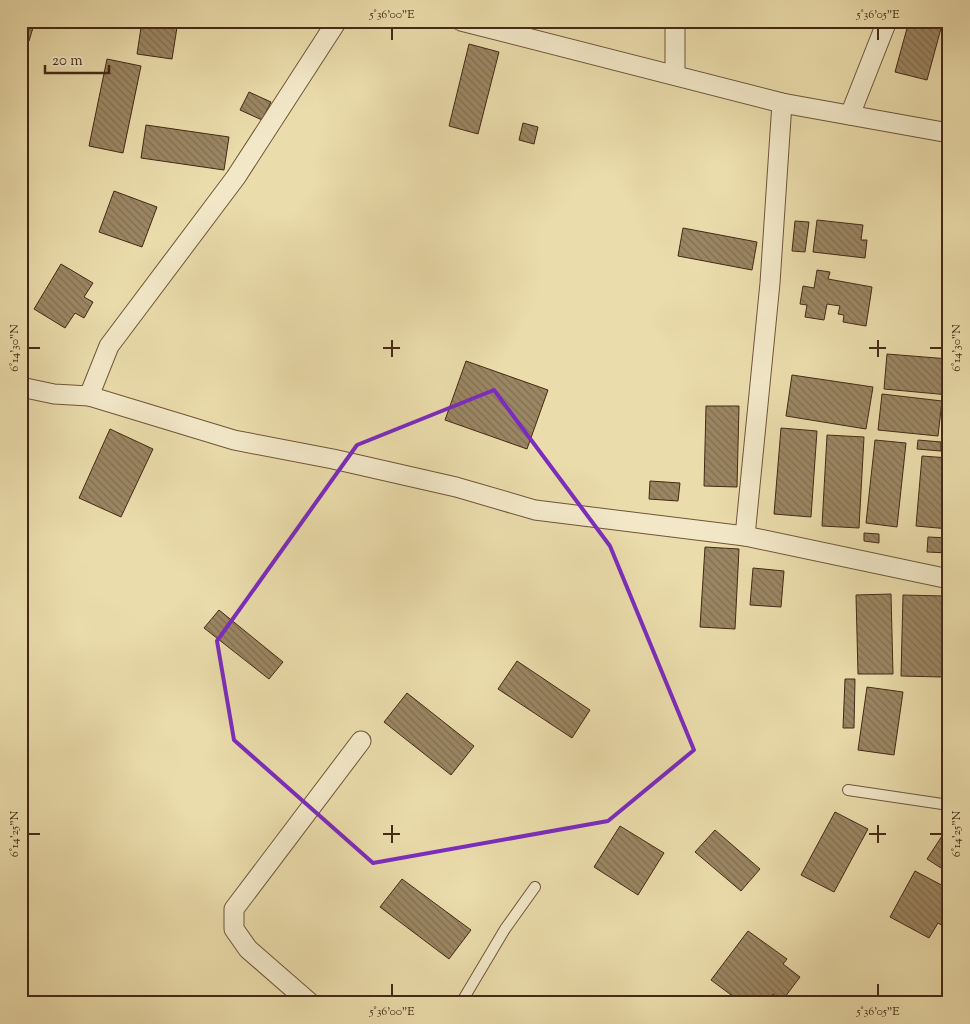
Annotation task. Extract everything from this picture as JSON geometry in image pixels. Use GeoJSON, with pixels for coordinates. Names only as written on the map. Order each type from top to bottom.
{"type":"FeatureCollection","features":[{"type":"Feature","properties":{"kind":"street"},"geometry":{"type":"LineString","coordinates":[[89,396],[109,346],[236,177],[337,21]]}},
{"type":"Feature","properties":{"kind":"street"},"geometry":{"type":"LineString","coordinates":[[461,21],[782,103],[949,133]]}},
{"type":"Feature","properties":{"kind":"street"},"geometry":{"type":"LineString","coordinates":[[675,21],[675,75]]}},
{"type":"Feature","properties":{"kind":"street"},"geometry":{"type":"LineString","coordinates":[[850,115],[887,21]]}},
{"type":"Feature","properties":{"kind":"street"},"geometry":{"type":"LineString","coordinates":[[745,536],[770,282],[782,103]]}},
{"type":"Feature","properties":{"kind":"street"},"geometry":{"type":"LineString","coordinates":[[21,387],[54,394],[89,396],[234,440],[333,459],[456,487],[536,510],[745,536],[949,579]]}},
{"type":"Feature","properties":{"kind":"street"},"geometry":{"type":"LineString","coordinates":[[310,1003],[248,949],[234,929],[234,909],[361,741]]}},
{"type":"Feature","properties":{"kind":"lane"},"geometry":{"type":"LineString","coordinates":[[848,790],[949,805]]}},
{"type":"Feature","properties":{"kind":"lane"},"geometry":{"type":"LineString","coordinates":[[461,1003],[505,929],[536,887]]}},
{"type":"Feature","properties":{"kind":"highlighted area"},"geometry":{"type":"Polygon","coordinates":[[[494,390],[610,546],[694,750],[608,821],[373,863],[234,740],[217,641],[357,445],[494,390]]]}},
{"type":"Feature","properties":{"kind":"building"},"geometry":{"type":"Polygon","coordinates":[[[21,21],[35,21],[29,41],[21,39],[21,21]]]}},
{"type":"Feature","properties":{"kind":"building"},"geometry":{"type":"Polygon","coordinates":[[[142,21],[178,21],[172,59],[137,54],[142,21]]]}},
{"type":"Feature","properties":{"kind":"building"},"geometry":{"type":"Polygon","coordinates":[[[909,21],[943,21],[927,80],[895,72],[909,21]]]}},
{"type":"Feature","properties":{"kind":"building"},"geometry":{"type":"Polygon","coordinates":[[[469,44],[499,52],[478,134],[449,126],[469,44]]]}},
{"type":"Feature","properties":{"kind":"building"},"geometry":{"type":"Polygon","coordinates":[[[107,59],[141,66],[123,153],[89,146],[107,59]]]}},
{"type":"Feature","properties":{"kind":"building"},"geometry":{"type":"Polygon","coordinates":[[[249,92],[271,102],[262,120],[240,110],[249,92]]]}},
{"type":"Feature","properties":{"kind":"building"},"geometry":{"type":"Polygon","coordinates":[[[523,123],[538,127],[534,144],[519,140],[523,123]]]}},
{"type":"Feature","properties":{"kind":"building"},"geometry":{"type":"Polygon","coordinates":[[[146,125],[229,137],[224,170],[141,158],[146,125]]]}},
{"type":"Feature","properties":{"kind":"building"},"geometry":{"type":"Polygon","coordinates":[[[114,191],[157,207],[142,247],[99,232],[114,191]]]}},
{"type":"Feature","properties":{"kind":"building"},"geometry":{"type":"Polygon","coordinates":[[[817,220],[863,225],[861,240],[867,240],[865,258],[813,252],[817,220]]]}},
{"type":"Feature","properties":{"kind":"building"},"geometry":{"type":"Polygon","coordinates":[[[795,221],[809,222],[805,252],[792,251],[795,221]]]}},
{"type":"Feature","properties":{"kind":"building"},"geometry":{"type":"Polygon","coordinates":[[[683,228],[757,242],[752,270],[678,256],[683,228]]]}},
{"type":"Feature","properties":{"kind":"building"},"geometry":{"type":"Polygon","coordinates":[[[61,264],[93,283],[84,297],[93,302],[84,318],[75,313],[65,328],[34,309],[61,264]]]}},
{"type":"Feature","properties":{"kind":"building"},"geometry":{"type":"Polygon","coordinates":[[[817,270],[830,272],[828,279],[872,287],[866,326],[843,322],[844,315],[838,314],[840,306],[827,304],[824,320],[805,317],[807,305],[800,304],[803,286],[814,288],[817,270]]]}},
{"type":"Feature","properties":{"kind":"building"},"geometry":{"type":"Polygon","coordinates":[[[887,354],[949,359],[949,395],[884,389],[887,354]]]}},
{"type":"Feature","properties":{"kind":"building"},"geometry":{"type":"Polygon","coordinates":[[[466,361],[548,390],[527,449],[445,420],[466,361]]]}},
{"type":"Feature","properties":{"kind":"building"},"geometry":{"type":"Polygon","coordinates":[[[792,375],[873,387],[866,429],[786,416],[792,375]]]}},
{"type":"Feature","properties":{"kind":"building"},"geometry":{"type":"Polygon","coordinates":[[[882,394],[942,401],[938,436],[878,430],[882,394]]]}},
{"type":"Feature","properties":{"kind":"building"},"geometry":{"type":"Polygon","coordinates":[[[706,406],[739,406],[737,487],[704,486],[706,406]]]}},
{"type":"Feature","properties":{"kind":"building"},"geometry":{"type":"Polygon","coordinates":[[[781,428],[817,431],[811,517],[774,514],[781,428]]]}},
{"type":"Feature","properties":{"kind":"building"},"geometry":{"type":"Polygon","coordinates":[[[110,429],[153,449],[121,517],[79,498],[110,429]]]}},
{"type":"Feature","properties":{"kind":"building"},"geometry":{"type":"Polygon","coordinates":[[[827,435],[864,437],[859,528],[822,526],[827,435]]]}},
{"type":"Feature","properties":{"kind":"building"},"geometry":{"type":"Polygon","coordinates":[[[875,440],[906,443],[897,527],[866,523],[875,440]]]}},
{"type":"Feature","properties":{"kind":"building"},"geometry":{"type":"Polygon","coordinates":[[[918,440],[941,442],[941,451],[917,449],[918,440]]]}},
{"type":"Feature","properties":{"kind":"building"},"geometry":{"type":"Polygon","coordinates":[[[922,456],[949,458],[949,529],[916,526],[922,456]]]}},
{"type":"Feature","properties":{"kind":"building"},"geometry":{"type":"Polygon","coordinates":[[[650,481],[680,483],[678,501],[649,499],[650,481]]]}},
{"type":"Feature","properties":{"kind":"building"},"geometry":{"type":"Polygon","coordinates":[[[864,533],[879,534],[879,543],[864,541],[864,533]]]}},
{"type":"Feature","properties":{"kind":"building"},"geometry":{"type":"Polygon","coordinates":[[[928,537],[949,538],[949,553],[927,552],[928,537]]]}},
{"type":"Feature","properties":{"kind":"building"},"geometry":{"type":"Polygon","coordinates":[[[705,547],[739,549],[735,629],[700,627],[705,547]]]}},
{"type":"Feature","properties":{"kind":"building"},"geometry":{"type":"Polygon","coordinates":[[[753,568],[784,571],[781,607],[750,605],[753,568]]]}},
{"type":"Feature","properties":{"kind":"building"},"geometry":{"type":"Polygon","coordinates":[[[891,594],[893,674],[858,674],[856,595],[891,594]]]}},
{"type":"Feature","properties":{"kind":"building"},"geometry":{"type":"Polygon","coordinates":[[[903,595],[944,596],[942,677],[901,676],[903,595]]]}},
{"type":"Feature","properties":{"kind":"building"},"geometry":{"type":"Polygon","coordinates":[[[219,610],[283,662],[269,679],[204,628],[219,610]]]}},
{"type":"Feature","properties":{"kind":"building"},"geometry":{"type":"Polygon","coordinates":[[[517,661],[590,710],[572,738],[498,689],[517,661]]]}},
{"type":"Feature","properties":{"kind":"building"},"geometry":{"type":"Polygon","coordinates":[[[845,679],[855,679],[854,728],[843,728],[845,679]]]}},
{"type":"Feature","properties":{"kind":"building"},"geometry":{"type":"Polygon","coordinates":[[[867,687],[903,692],[894,755],[858,750],[867,687]]]}},
{"type":"Feature","properties":{"kind":"building"},"geometry":{"type":"Polygon","coordinates":[[[407,693],[474,746],[451,775],[384,722],[407,693]]]}},
{"type":"Feature","properties":{"kind":"building"},"geometry":{"type":"Polygon","coordinates":[[[835,812],[868,829],[834,892],[801,875],[835,812]]]}},
{"type":"Feature","properties":{"kind":"building"},"geometry":{"type":"Polygon","coordinates":[[[620,826],[664,853],[638,895],[594,867],[620,826]]]}},
{"type":"Feature","properties":{"kind":"building"},"geometry":{"type":"Polygon","coordinates":[[[715,830],[760,869],[741,891],[695,852],[715,830]]]}},
{"type":"Feature","properties":{"kind":"building"},"geometry":{"type":"Polygon","coordinates":[[[942,836],[949,840],[949,873],[927,859],[942,836]]]}},
{"type":"Feature","properties":{"kind":"building"},"geometry":{"type":"Polygon","coordinates":[[[915,871],[949,889],[949,919],[945,927],[938,923],[929,938],[890,917],[915,871]]]}},
{"type":"Feature","properties":{"kind":"building"},"geometry":{"type":"Polygon","coordinates":[[[402,879],[471,930],[449,959],[380,907],[402,879]]]}},
{"type":"Feature","properties":{"kind":"building"},"geometry":{"type":"Polygon","coordinates":[[[748,931],[787,959],[783,964],[800,977],[782,1001],[773,994],[767,1003],[742,1003],[711,980],[748,931]]]}}]}
